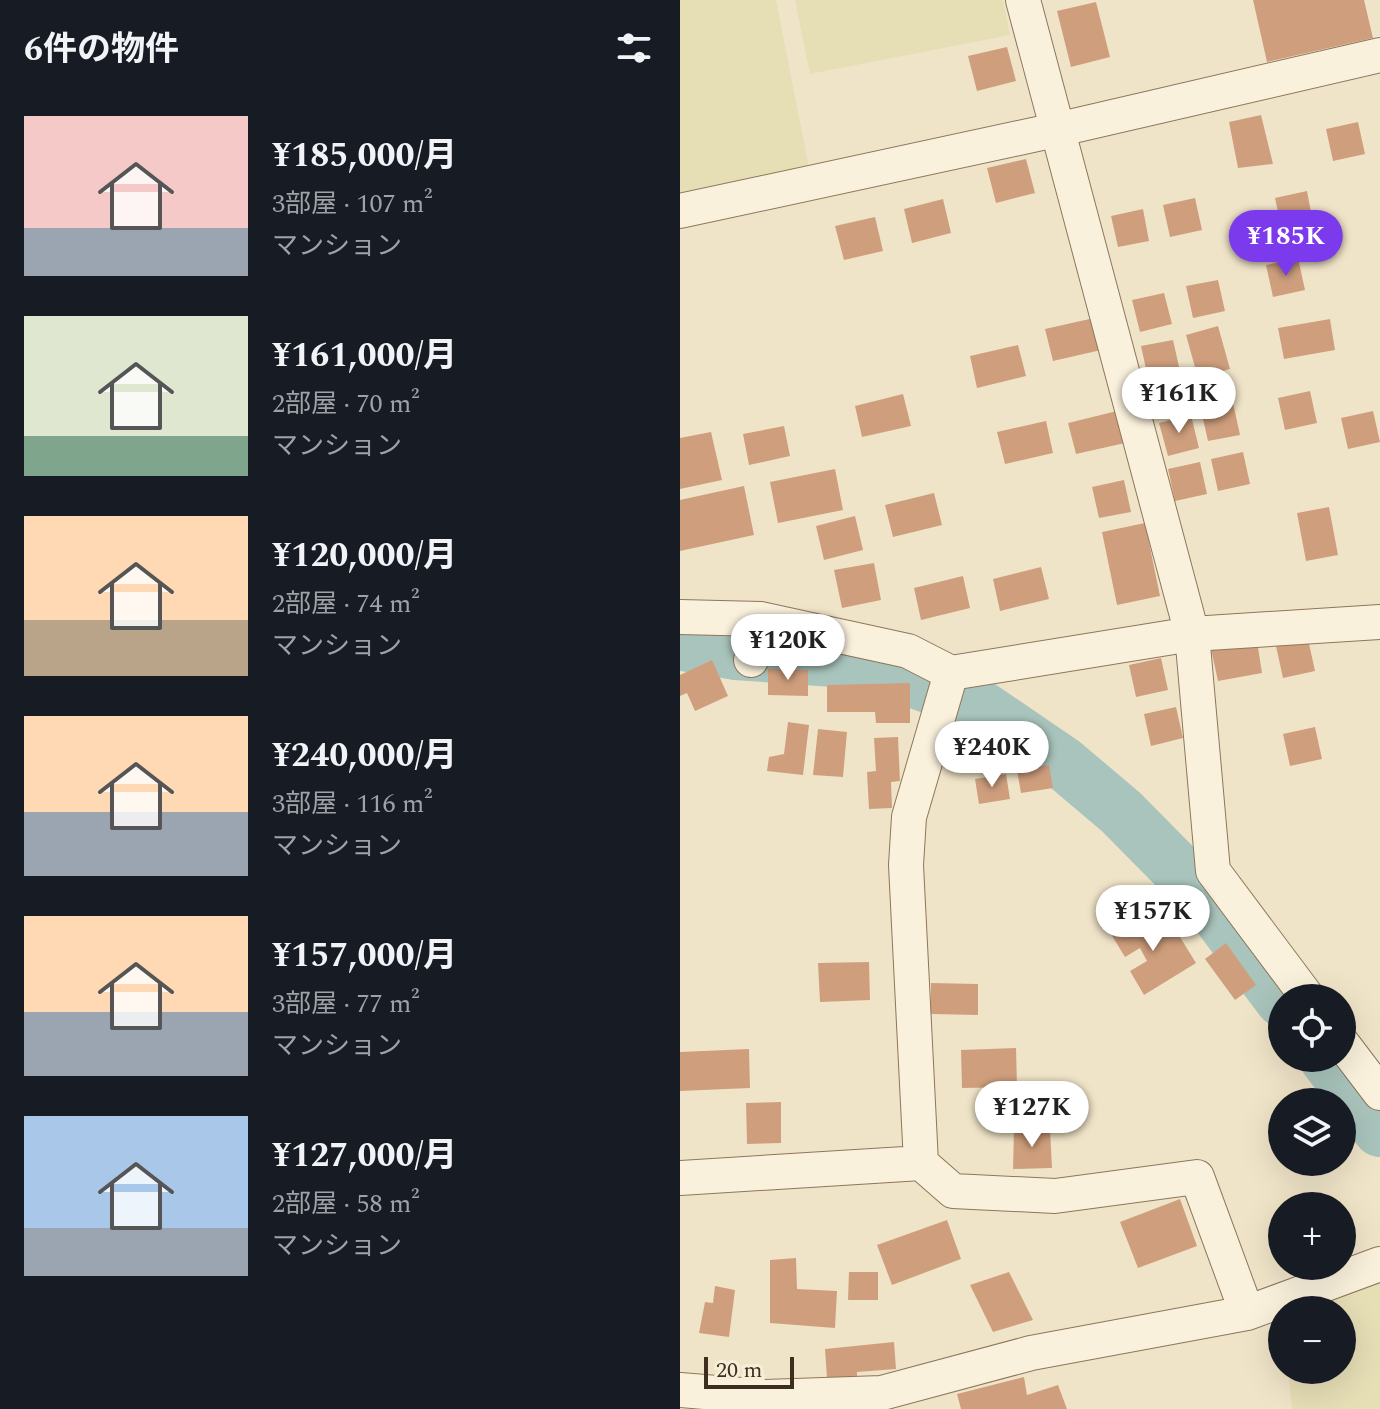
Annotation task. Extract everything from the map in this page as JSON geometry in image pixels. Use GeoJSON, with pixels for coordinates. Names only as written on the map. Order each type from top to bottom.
{"type":"FeatureCollection","features":[{"type":"Feature","properties":{"kind":"street"},"geometry":{"type":"LineString","coordinates":[[1023,0],[1192,634],[1213,871],[1298,984]]}},
{"type":"Feature","properties":{"kind":"street"},"geometry":{"type":"LineString","coordinates":[[680,211],[1056,130],[1380,55]]}},
{"type":"Feature","properties":{"kind":"street"},"geometry":{"type":"LineString","coordinates":[[681,617],[757,637],[908,651],[950,674],[1192,634],[1380,622]]}},
{"type":"Feature","properties":{"kind":"street"},"geometry":{"type":"LineString","coordinates":[[921,1163],[906,865],[909,817],[950,674]]}},
{"type":"Feature","properties":{"kind":"street"},"geometry":{"type":"LineString","coordinates":[[1356,1061],[1380,1093]]}},
{"type":"Feature","properties":{"kind":"street"},"geometry":{"type":"LineString","coordinates":[[680,1178],[921,1163],[953,1191],[1055,1196],[1197,1177],[1247,1313]]}},
{"type":"Feature","properties":{"kind":"street"},"geometry":{"type":"LineString","coordinates":[[680,1390],[765,1397],[882,1393],[1031,1353],[1247,1313],[1380,1264]]}},
{"type":"Feature","properties":{"kind":"shaded area"},"geometry":{"type":"Polygon","coordinates":[[[680,0],[776,0],[812,183],[680,203],[680,0]]]}},
{"type":"Feature","properties":{"kind":"shaded area"},"geometry":{"type":"Polygon","coordinates":[[[795,0],[1003,0],[1010,35],[810,74],[795,0]]]}},
{"type":"Feature","properties":{"kind":"shaded area"},"geometry":{"type":"Polygon","coordinates":[[[1380,1276],[1380,1409],[1292,1409],[1289,1384],[1356,1384],[1356,1296],[1325,1296],[1380,1276]]]}},
{"type":"Feature","properties":{"kind":"building"},"geometry":{"type":"Polygon","coordinates":[[[1253,0],[1364,0],[1373,38],[1267,62],[1253,0]]]}},
{"type":"Feature","properties":{"kind":"building"},"geometry":{"type":"Polygon","coordinates":[[[1096,2],[1110,57],[1071,67],[1057,11],[1096,2]]]}},
{"type":"Feature","properties":{"kind":"building"},"geometry":{"type":"Polygon","coordinates":[[[1007,47],[1016,81],[977,91],[968,56],[1007,47]]]}},
{"type":"Feature","properties":{"kind":"building"},"geometry":{"type":"Polygon","coordinates":[[[1261,115],[1273,164],[1238,168],[1229,122],[1261,115]]]}},
{"type":"Feature","properties":{"kind":"building"},"geometry":{"type":"Polygon","coordinates":[[[1358,122],[1365,154],[1333,161],[1326,129],[1358,122]]]}},
{"type":"Feature","properties":{"kind":"building"},"geometry":{"type":"Polygon","coordinates":[[[1026,159],[1035,193],[996,203],[987,168],[1026,159]]]}},
{"type":"Feature","properties":{"kind":"building"},"geometry":{"type":"Polygon","coordinates":[[[1307,191],[1313,223],[1282,230],[1275,198],[1307,191]]]}},
{"type":"Feature","properties":{"kind":"building"},"geometry":{"type":"Polygon","coordinates":[[[1195,198],[1202,230],[1170,237],[1163,205],[1195,198]]]}},
{"type":"Feature","properties":{"kind":"building"},"geometry":{"type":"Polygon","coordinates":[[[943,199],[951,233],[912,243],[904,209],[943,199]]]}},
{"type":"Feature","properties":{"kind":"building"},"geometry":{"type":"Polygon","coordinates":[[[1143,209],[1149,241],[1118,247],[1111,216],[1143,209]]]}},
{"type":"Feature","properties":{"kind":"building"},"geometry":{"type":"Polygon","coordinates":[[[875,217],[883,251],[844,260],[835,226],[875,217]]]}},
{"type":"Feature","properties":{"kind":"building"},"geometry":{"type":"Polygon","coordinates":[[[1298,258],[1305,290],[1273,297],[1266,265],[1298,258]]]}},
{"type":"Feature","properties":{"kind":"building"},"geometry":{"type":"Polygon","coordinates":[[[1218,280],[1225,311],[1193,318],[1186,286],[1218,280]]]}},
{"type":"Feature","properties":{"kind":"building"},"geometry":{"type":"Polygon","coordinates":[[[1164,293],[1172,324],[1140,332],[1132,300],[1164,293]]]}},
{"type":"Feature","properties":{"kind":"building"},"geometry":{"type":"Polygon","coordinates":[[[1094,318],[1101,350],[1053,361],[1045,329],[1094,318]]]}},
{"type":"Feature","properties":{"kind":"building"},"geometry":{"type":"Polygon","coordinates":[[[1330,319],[1335,350],[1284,359],[1278,328],[1330,319]]]}},
{"type":"Feature","properties":{"kind":"building"},"geometry":{"type":"Polygon","coordinates":[[[1218,326],[1230,369],[1198,378],[1186,335],[1218,326]]]}},
{"type":"Feature","properties":{"kind":"building"},"geometry":{"type":"Polygon","coordinates":[[[1173,340],[1180,371],[1148,378],[1141,346],[1173,340]]]}},
{"type":"Feature","properties":{"kind":"building"},"geometry":{"type":"Polygon","coordinates":[[[1018,345],[1026,376],[977,388],[970,356],[1018,345]]]}},
{"type":"Feature","properties":{"kind":"building"},"geometry":{"type":"Polygon","coordinates":[[[1310,391],[1317,423],[1285,430],[1278,398],[1310,391]]]}},
{"type":"Feature","properties":{"kind":"building"},"geometry":{"type":"Polygon","coordinates":[[[903,394],[911,426],[862,437],[855,406],[903,394]]]}},
{"type":"Feature","properties":{"kind":"building"},"geometry":{"type":"Polygon","coordinates":[[[1233,403],[1240,435],[1208,441],[1201,410],[1233,403]]]}},
{"type":"Feature","properties":{"kind":"building"},"geometry":{"type":"Polygon","coordinates":[[[1117,411],[1125,443],[1076,454],[1068,423],[1117,411]]]}},
{"type":"Feature","properties":{"kind":"building"},"geometry":{"type":"Polygon","coordinates":[[[1373,411],[1380,442],[1348,449],[1341,418],[1373,411]]]}},
{"type":"Feature","properties":{"kind":"building"},"geometry":{"type":"Polygon","coordinates":[[[1191,415],[1199,448],[1168,456],[1159,423],[1191,415]]]}},
{"type":"Feature","properties":{"kind":"building"},"geometry":{"type":"Polygon","coordinates":[[[1046,421],[1053,453],[1005,464],[997,432],[1046,421]]]}},
{"type":"Feature","properties":{"kind":"building"},"geometry":{"type":"Polygon","coordinates":[[[784,426],[790,456],[749,465],[743,434],[784,426]]]}},
{"type":"Feature","properties":{"kind":"building"},"geometry":{"type":"Polygon","coordinates":[[[711,432],[722,480],[680,489],[680,438],[711,432]]]}},
{"type":"Feature","properties":{"kind":"building"},"geometry":{"type":"Polygon","coordinates":[[[1243,452],[1250,484],[1218,491],[1211,459],[1243,452]]]}},
{"type":"Feature","properties":{"kind":"building"},"geometry":{"type":"Polygon","coordinates":[[[1200,462],[1207,494],[1175,501],[1168,469],[1200,462]]]}},
{"type":"Feature","properties":{"kind":"building"},"geometry":{"type":"Polygon","coordinates":[[[835,469],[843,510],[778,523],[770,482],[835,469]]]}},
{"type":"Feature","properties":{"kind":"building"},"geometry":{"type":"Polygon","coordinates":[[[1124,480],[1131,512],[1099,518],[1092,487],[1124,480]]]}},
{"type":"Feature","properties":{"kind":"building"},"geometry":{"type":"Polygon","coordinates":[[[744,486],[754,535],[680,551],[680,500],[744,486]]]}},
{"type":"Feature","properties":{"kind":"building"},"geometry":{"type":"Polygon","coordinates":[[[934,493],[942,525],[893,537],[885,505],[934,493]]]}},
{"type":"Feature","properties":{"kind":"building"},"geometry":{"type":"Polygon","coordinates":[[[1329,507],[1338,555],[1306,561],[1297,513],[1329,507]]]}},
{"type":"Feature","properties":{"kind":"building"},"geometry":{"type":"Polygon","coordinates":[[[855,516],[863,550],[824,560],[816,526],[855,516]]]}},
{"type":"Feature","properties":{"kind":"building"},"geometry":{"type":"Polygon","coordinates":[[[1145,523],[1160,596],[1117,605],[1102,532],[1145,523]]]}},
{"type":"Feature","properties":{"kind":"building"},"geometry":{"type":"Polygon","coordinates":[[[874,563],[881,600],[842,608],[834,570],[874,563]]]}},
{"type":"Feature","properties":{"kind":"building"},"geometry":{"type":"Polygon","coordinates":[[[1041,567],[1049,599],[1000,611],[993,579],[1041,567]]]}},
{"type":"Feature","properties":{"kind":"building"},"geometry":{"type":"Polygon","coordinates":[[[963,576],[970,608],[921,620],[914,588],[963,576]]]}},
{"type":"Feature","properties":{"kind":"building"},"geometry":{"type":"Polygon","coordinates":[[[1308,639],[1315,671],[1283,678],[1276,646],[1308,639]]]}},
{"type":"Feature","properties":{"kind":"building"},"geometry":{"type":"Polygon","coordinates":[[[1257,641],[1262,673],[1218,681],[1211,649],[1257,641]]]}},
{"type":"Feature","properties":{"kind":"building"},"geometry":{"type":"Polygon","coordinates":[[[1161,658],[1168,690],[1136,697],[1129,665],[1161,658]]]}},
{"type":"Feature","properties":{"kind":"building"},"geometry":{"type":"Polygon","coordinates":[[[712,660],[728,696],[695,711],[687,693],[680,696],[680,675],[712,660]]]}},
{"type":"Feature","properties":{"kind":"building"},"geometry":{"type":"Polygon","coordinates":[[[768,669],[808,670],[808,696],[768,695],[768,669]]]}},
{"type":"Feature","properties":{"kind":"building"},"geometry":{"type":"Polygon","coordinates":[[[910,683],[910,723],[876,723],[875,712],[827,712],[827,685],[910,683]]]}},
{"type":"Feature","properties":{"kind":"building"},"geometry":{"type":"Polygon","coordinates":[[[1176,707],[1183,738],[1151,746],[1144,714],[1176,707]]]}},
{"type":"Feature","properties":{"kind":"building"},"geometry":{"type":"Polygon","coordinates":[[[788,722],[809,725],[803,775],[767,771],[769,757],[784,754],[788,722]]]}},
{"type":"Feature","properties":{"kind":"building"},"geometry":{"type":"Polygon","coordinates":[[[1315,727],[1322,759],[1290,766],[1283,734],[1315,727]]]}},
{"type":"Feature","properties":{"kind":"building"},"geometry":{"type":"Polygon","coordinates":[[[818,729],[847,732],[843,777],[813,775],[818,729]]]}},
{"type":"Feature","properties":{"kind":"building"},"geometry":{"type":"Polygon","coordinates":[[[986,729],[990,764],[957,768],[953,733],[986,729]]]}},
{"type":"Feature","properties":{"kind":"building"},"geometry":{"type":"Polygon","coordinates":[[[898,737],[900,781],[891,782],[892,808],[869,809],[867,772],[876,771],[874,738],[898,737]]]}},
{"type":"Feature","properties":{"kind":"building"},"geometry":{"type":"Polygon","coordinates":[[[1049,765],[1053,788],[1021,793],[1017,770],[1049,765]]]}},
{"type":"Feature","properties":{"kind":"building"},"geometry":{"type":"Polygon","coordinates":[[[1006,774],[1010,799],[979,804],[975,779],[1006,774]]]}},
{"type":"Feature","properties":{"kind":"building"},"geometry":{"type":"Polygon","coordinates":[[[1143,914],[1159,939],[1175,929],[1196,963],[1144,995],[1130,971],[1147,961],[1140,948],[1125,957],[1111,934],[1143,914]]]}},
{"type":"Feature","properties":{"kind":"building"},"geometry":{"type":"Polygon","coordinates":[[[1226,943],[1256,985],[1235,1000],[1205,959],[1226,943]]]}},
{"type":"Feature","properties":{"kind":"building"},"geometry":{"type":"Polygon","coordinates":[[[869,962],[870,1000],[820,1002],[818,963],[869,962]]]}},
{"type":"Feature","properties":{"kind":"building"},"geometry":{"type":"Polygon","coordinates":[[[931,983],[978,984],[978,1015],[931,1014],[931,983]]]}},
{"type":"Feature","properties":{"kind":"building"},"geometry":{"type":"Polygon","coordinates":[[[1016,1048],[1017,1087],[962,1088],[961,1050],[1016,1048]]]}},
{"type":"Feature","properties":{"kind":"building"},"geometry":{"type":"Polygon","coordinates":[[[749,1049],[750,1088],[680,1091],[680,1052],[749,1049]]]}},
{"type":"Feature","properties":{"kind":"building"},"geometry":{"type":"Polygon","coordinates":[[[781,1102],[781,1143],[747,1144],[746,1103],[781,1102]]]}},
{"type":"Feature","properties":{"kind":"building"},"geometry":{"type":"Polygon","coordinates":[[[1014,1129],[1050,1129],[1052,1168],[1013,1169],[1014,1129]]]}},
{"type":"Feature","properties":{"kind":"building"},"geometry":{"type":"Polygon","coordinates":[[[1180,1199],[1197,1246],[1138,1268],[1120,1222],[1180,1199]]]}},
{"type":"Feature","properties":{"kind":"building"},"geometry":{"type":"Polygon","coordinates":[[[947,1220],[961,1259],[892,1285],[877,1245],[947,1220]]]}},
{"type":"Feature","properties":{"kind":"building"},"geometry":{"type":"Polygon","coordinates":[[[796,1258],[797,1289],[837,1291],[835,1328],[770,1323],[770,1260],[796,1258]]]}},
{"type":"Feature","properties":{"kind":"building"},"geometry":{"type":"Polygon","coordinates":[[[849,1272],[878,1272],[878,1300],[848,1300],[849,1272]]]}},
{"type":"Feature","properties":{"kind":"building"},"geometry":{"type":"Polygon","coordinates":[[[1009,1272],[1033,1320],[993,1332],[970,1285],[1009,1272]]]}},
{"type":"Feature","properties":{"kind":"building"},"geometry":{"type":"Polygon","coordinates":[[[715,1286],[735,1290],[729,1337],[699,1333],[705,1302],[713,1303],[715,1286]]]}},
{"type":"Feature","properties":{"kind":"building"},"geometry":{"type":"Polygon","coordinates":[[[894,1342],[896,1369],[857,1372],[857,1378],[827,1378],[825,1349],[894,1342]]]}},
{"type":"Feature","properties":{"kind":"building"},"geometry":{"type":"Polygon","coordinates":[[[1024,1377],[1027,1395],[1058,1385],[1067,1409],[961,1409],[957,1394],[1024,1377]]]}},
{"type":"Feature","properties":{"kind":"waterway"},"geometry":{"type":"LineString","coordinates":[[680,636],[688,645],[735,653],[862,662],[975,703],[1063,763],[1121,812],[1203,895],[1270,984]]}},
{"type":"Feature","properties":{"kind":"waterway"},"geometry":{"type":"LineString","coordinates":[[1336,1072],[1380,1130]]}}]}
